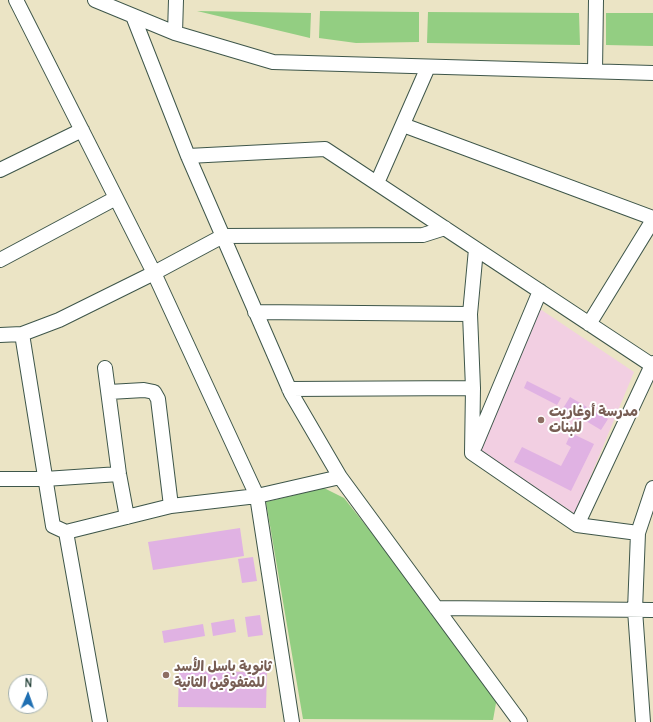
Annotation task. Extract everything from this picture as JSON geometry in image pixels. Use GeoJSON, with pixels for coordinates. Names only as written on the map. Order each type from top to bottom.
{"type":"FeatureCollection","features":[{"type":"Feature","properties":{"kind":"street"},"geometry":{"type":"LineString","coordinates":[[16,0],[154,273],[257,496],[292,722]]}},
{"type":"Feature","properties":{"kind":"street"},"geometry":{"type":"LineString","coordinates":[[96,0],[175,34],[273,62],[653,73]]}},
{"type":"Feature","properties":{"kind":"street"},"geometry":{"type":"LineString","coordinates":[[175,34],[176,0]]}},
{"type":"Feature","properties":{"kind":"street"},"geometry":{"type":"LineString","coordinates":[[595,71],[596,0]]}},
{"type":"Feature","properties":{"kind":"street"},"geometry":{"type":"LineString","coordinates":[[133,16],[188,156],[289,389],[340,477],[520,722]]}},
{"type":"Feature","properties":{"kind":"street"},"geometry":{"type":"LineString","coordinates":[[377,183],[428,67]]}},
{"type":"Feature","properties":{"kind":"street"},"geometry":{"type":"LineString","coordinates":[[402,125],[653,219],[589,324]]}},
{"type":"Feature","properties":{"kind":"street"},"geometry":{"type":"LineString","coordinates":[[0,170],[82,130]]}},
{"type":"Feature","properties":{"kind":"street"},"geometry":{"type":"LineString","coordinates":[[188,156],[326,149],[653,365],[577,525]]}},
{"type":"Feature","properties":{"kind":"street"},"geometry":{"type":"LineString","coordinates":[[0,260],[116,198]]}},
{"type":"Feature","properties":{"kind":"street"},"geometry":{"type":"LineString","coordinates":[[0,335],[22,334],[59,320],[154,273],[223,236],[423,235],[445,228]]}},
{"type":"Feature","properties":{"kind":"street"},"geometry":{"type":"LineString","coordinates":[[472,453],[473,388],[470,314],[476,249]]}},
{"type":"Feature","properties":{"kind":"street"},"geometry":{"type":"LineString","coordinates":[[472,453],[540,291]]}},
{"type":"Feature","properties":{"kind":"street"},"geometry":{"type":"LineString","coordinates":[[255,312],[470,314]]}},
{"type":"Feature","properties":{"kind":"street"},"geometry":{"type":"LineString","coordinates":[[22,334],[53,526],[66,532],[171,506],[257,496],[340,477]]}},
{"type":"Feature","properties":{"kind":"street"},"geometry":{"type":"LineString","coordinates":[[105,368],[119,474],[127,517]]}},
{"type":"Feature","properties":{"kind":"street"},"geometry":{"type":"LineString","coordinates":[[289,389],[473,388]]}},
{"type":"Feature","properties":{"kind":"street"},"geometry":{"type":"LineString","coordinates":[[109,392],[144,390],[154,392],[158,399],[171,506]]}},
{"type":"Feature","properties":{"kind":"street"},"geometry":{"type":"LineString","coordinates":[[472,453],[577,525],[638,533]]}},
{"type":"Feature","properties":{"kind":"street"},"geometry":{"type":"LineString","coordinates":[[0,479],[119,474]]}},
{"type":"Feature","properties":{"kind":"street"},"geometry":{"type":"LineString","coordinates":[[643,722],[635,610],[638,533],[653,488]]}},
{"type":"Feature","properties":{"kind":"street"},"geometry":{"type":"LineString","coordinates":[[66,532],[100,722]]}},
{"type":"Feature","properties":{"kind":"street"},"geometry":{"type":"LineString","coordinates":[[436,608],[653,610]]}},
{"type":"Feature","properties":{"kind":"shaded area"},"geometry":{"type":"Polygon","coordinates":[[[540,309],[634,372],[575,514],[480,451],[540,309]]]}},
{"type":"Feature","properties":{"kind":"green space"},"geometry":{"type":"Polygon","coordinates":[[[197,11],[311,13],[310,38],[197,11]]]}},
{"type":"Feature","properties":{"kind":"green space"},"geometry":{"type":"Polygon","coordinates":[[[320,11],[419,12],[419,42],[356,43],[319,38],[320,11]]]}},
{"type":"Feature","properties":{"kind":"green space"},"geometry":{"type":"Polygon","coordinates":[[[428,12],[579,13],[580,45],[427,43],[428,12]]]}},
{"type":"Feature","properties":{"kind":"green space"},"geometry":{"type":"Polygon","coordinates":[[[606,13],[653,13],[653,46],[606,45],[606,13]]]}},
{"type":"Feature","properties":{"kind":"green space"},"geometry":{"type":"Polygon","coordinates":[[[324,488],[344,498],[498,692],[493,720],[303,719],[266,502],[324,488]]]}},
{"type":"Feature","properties":{"kind":"building"},"geometry":{"type":"Polygon","coordinates":[[[527,381],[561,398],[557,405],[524,388],[527,381]]]}},
{"type":"Feature","properties":{"kind":"building"},"geometry":{"type":"Polygon","coordinates":[[[570,397],[587,407],[580,420],[562,410],[570,397]]]}},
{"type":"Feature","properties":{"kind":"building"},"geometry":{"type":"Polygon","coordinates":[[[592,410],[608,419],[601,430],[586,421],[592,410]]]}},
{"type":"Feature","properties":{"kind":"building"},"geometry":{"type":"Polygon","coordinates":[[[571,433],[594,444],[571,491],[514,462],[522,447],[561,466],[571,447],[566,444],[571,433]]]}},
{"type":"Feature","properties":{"kind":"building"},"geometry":{"type":"Polygon","coordinates":[[[240,528],[244,556],[153,570],[148,542],[240,528]]]}},
{"type":"Feature","properties":{"kind":"building"},"geometry":{"type":"Polygon","coordinates":[[[253,557],[257,581],[242,583],[238,559],[253,557]]]}},
{"type":"Feature","properties":{"kind":"building"},"geometry":{"type":"Polygon","coordinates":[[[260,615],[263,635],[248,637],[245,617],[260,615]]]}},
{"type":"Feature","properties":{"kind":"building"},"geometry":{"type":"Polygon","coordinates":[[[234,619],[236,632],[213,636],[211,623],[234,619]]]}},
{"type":"Feature","properties":{"kind":"building"},"geometry":{"type":"Polygon","coordinates":[[[203,624],[205,636],[164,643],[162,631],[203,624]]]}},
{"type":"Feature","properties":{"kind":"building"},"geometry":{"type":"Polygon","coordinates":[[[179,671],[267,672],[266,708],[178,707],[179,671]]]}},
{"type":"Feature","properties":{"kind":"place","name":"مدرسة أوغاريت للبنات"},"geometry":{"type":"Point","coordinates":[541,420]}},
{"type":"Feature","properties":{"kind":"place","name":"ثانوية باسل الأسد للمتفوقين الثانية"},"geometry":{"type":"Point","coordinates":[166,675]}}]}
